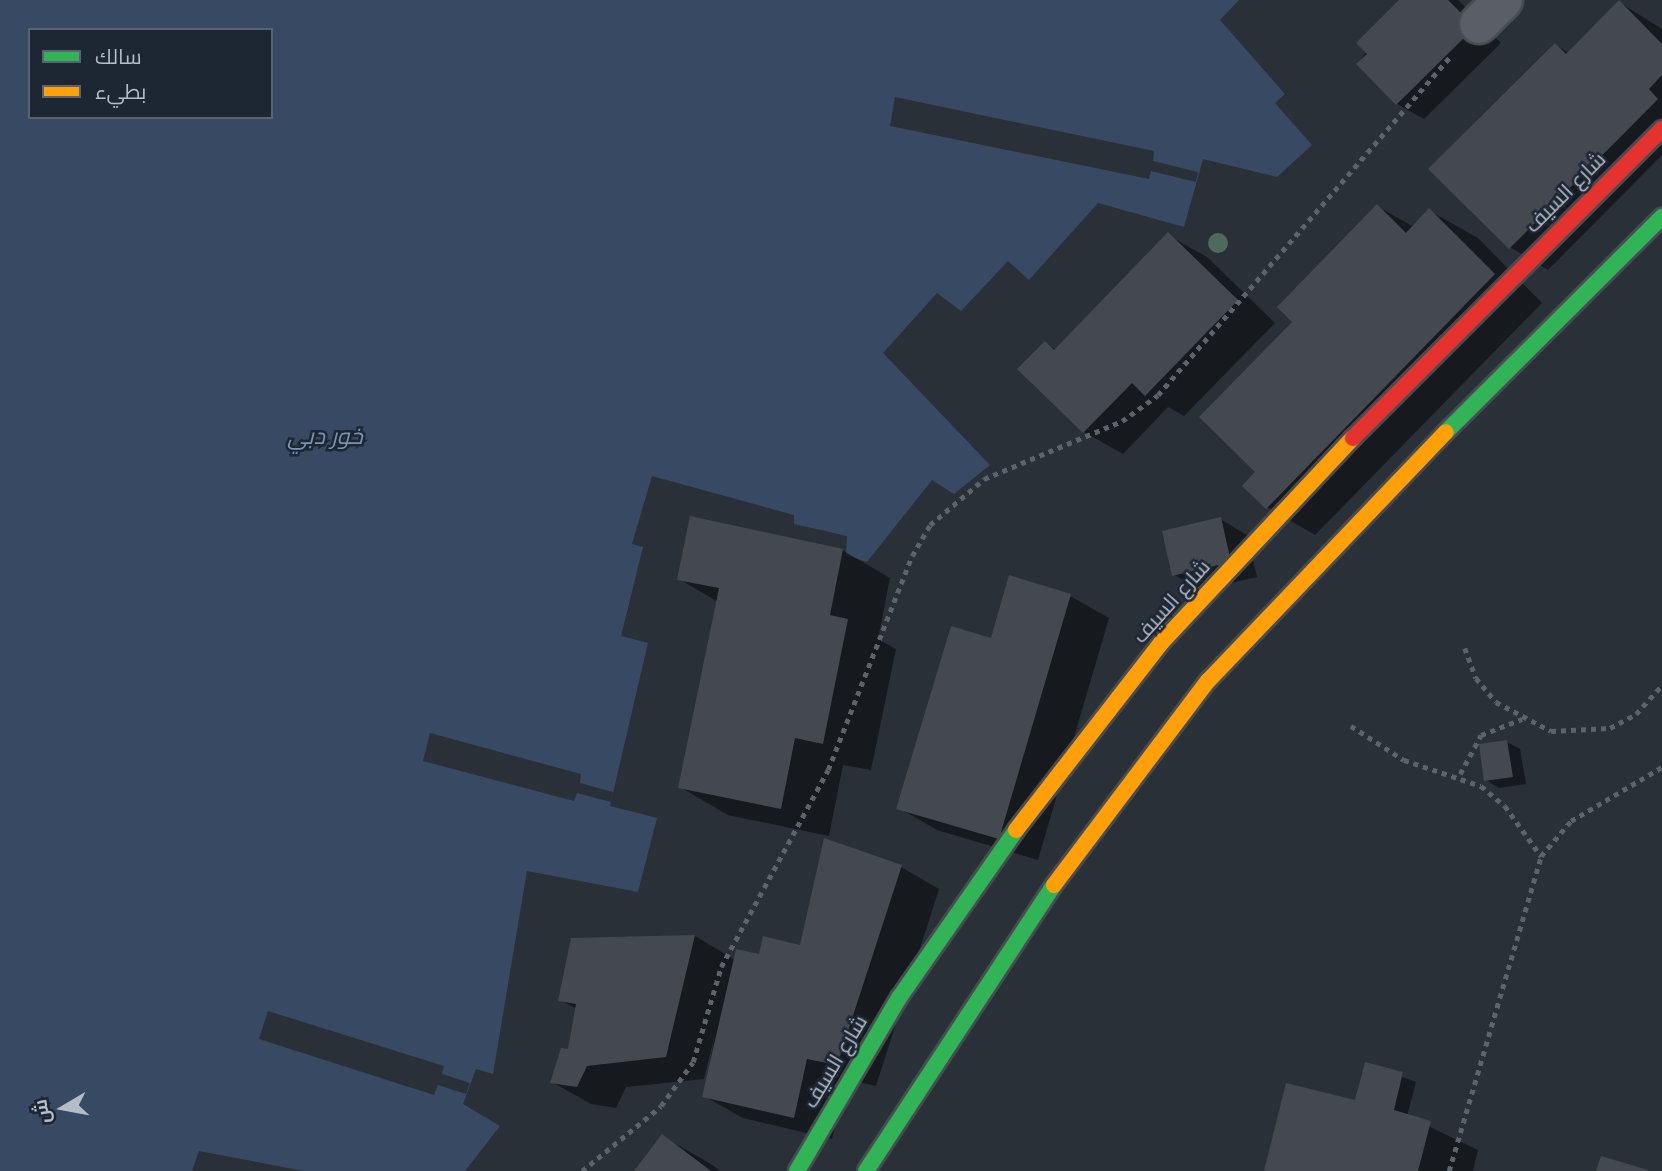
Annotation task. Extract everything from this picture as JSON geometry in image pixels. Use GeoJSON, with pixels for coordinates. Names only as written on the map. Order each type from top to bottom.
{"type":"FeatureCollection","features":[{"type":"Feature","properties":{"kind":"street","name":"شارع السيف"},"geometry":{"type":"LineString","coordinates":[[797,1171],[899,998],[981,876],[1152,654],[1326,465],[1662,129]]}},
{"type":"Feature","properties":{"kind":"street"},"geometry":{"type":"LineString","coordinates":[[866,1171],[1034,912],[1208,681],[1369,508],[1662,217]]}},
{"type":"Feature","properties":{"kind":"path"},"geometry":{"type":"LineString","coordinates":[[582,1171],[661,1106],[693,1062],[720,967],[828,770],[912,556],[930,526],[984,479],[1122,421],[1158,396],[1491,12]]}},
{"type":"Feature","properties":{"kind":"path"},"geometry":{"type":"LineString","coordinates":[[1465,648],[1476,677],[1522,719],[1580,734],[1609,728],[1636,714],[1662,685]]}},
{"type":"Feature","properties":{"kind":"path"},"geometry":{"type":"LineString","coordinates":[[1460,775],[1481,735],[1522,719]]}},
{"type":"Feature","properties":{"kind":"path"},"geometry":{"type":"LineString","coordinates":[[1351,726],[1404,760],[1460,775],[1505,806],[1541,856]]}},
{"type":"Feature","properties":{"kind":"path"},"geometry":{"type":"LineString","coordinates":[[1449,1171],[1541,856],[1572,821],[1662,767]]}},
{"type":"Feature","properties":{"kind":"water","name":"خور دبي"},"geometry":{"type":"Polygon","coordinates":[[[0,0],[1239,0],[1220,20],[1285,94],[1275,103],[1312,145],[1277,177],[1203,159],[1184,227],[1098,203],[1029,280],[1008,261],[961,311],[937,293],[883,353],[990,465],[954,494],[932,480],[867,562],[846,555],[847,536],[794,524],[794,515],[652,476],[632,544],[643,547],[621,636],[648,643],[610,806],[657,818],[638,892],[527,871],[493,1074],[476,1069],[463,1104],[500,1126],[465,1171],[304,1171],[199,1151],[192,1171],[0,1171],[0,0]]]}},
{"type":"Feature","properties":{"kind":"pier"},"geometry":{"type":"Polygon","coordinates":[[[895,97],[1154,151],[1153,161],[1198,172],[1196,182],[1151,171],[1149,179],[890,126],[895,97]]]}},
{"type":"Feature","properties":{"kind":"pier"},"geometry":{"type":"Polygon","coordinates":[[[430,733],[581,774],[580,783],[613,792],[611,802],[577,793],[574,801],[423,761],[430,733]]]}},
{"type":"Feature","properties":{"kind":"pier"},"geometry":{"type":"Polygon","coordinates":[[[268,1011],[444,1066],[442,1074],[470,1083],[466,1094],[438,1085],[434,1095],[259,1039],[268,1011]]]}},
{"type":"Feature","properties":{"kind":"building"},"geometry":{"type":"Polygon","coordinates":[[[1399,0],[1448,0],[1475,27],[1396,105],[1356,64],[1367,54],[1356,43],[1399,0]]]}},
{"type":"Feature","properties":{"kind":"building"},"geometry":{"type":"Polygon","coordinates":[[[1619,0],[1662,44],[1662,75],[1649,89],[1658,99],[1509,249],[1428,169],[1555,43],[1566,54],[1619,0]]]}},
{"type":"Feature","properties":{"kind":"building"},"geometry":{"type":"Polygon","coordinates":[[[1377,204],[1406,233],[1429,208],[1495,274],[1266,509],[1242,486],[1255,472],[1199,417],[1292,322],[1277,307],[1377,204]]]}},
{"type":"Feature","properties":{"kind":"building"},"geometry":{"type":"Polygon","coordinates":[[[1168,232],[1238,300],[1145,396],[1132,383],[1083,433],[1017,369],[1045,341],[1054,350],[1168,232]]]}},
{"type":"Feature","properties":{"kind":"building"},"geometry":{"type":"Polygon","coordinates":[[[690,516],[843,549],[830,615],[848,619],[823,744],[795,738],[781,809],[678,788],[719,588],[677,580],[690,516]]]}},
{"type":"Feature","properties":{"kind":"building"},"geometry":{"type":"Polygon","coordinates":[[[1221,517],[1231,562],[1172,576],[1162,531],[1221,517]]]}},
{"type":"Feature","properties":{"kind":"building"},"geometry":{"type":"Polygon","coordinates":[[[1009,575],[1071,594],[999,839],[896,809],[951,626],[991,638],[1009,575]]]}},
{"type":"Feature","properties":{"kind":"building"},"geometry":{"type":"Polygon","coordinates":[[[1507,740],[1513,777],[1484,781],[1479,744],[1507,740]]]}},
{"type":"Feature","properties":{"kind":"building"},"geometry":{"type":"Polygon","coordinates":[[[824,838],[902,865],[837,1065],[807,1059],[794,1118],[702,1097],[736,949],[759,954],[763,936],[800,945],[824,838]]]}},
{"type":"Feature","properties":{"kind":"building"},"geometry":{"type":"Polygon","coordinates":[[[695,935],[666,1057],[587,1066],[577,1087],[550,1083],[561,1048],[568,1049],[576,1004],[558,1001],[571,938],[695,935]]]}},
{"type":"Feature","properties":{"kind":"building"},"geometry":{"type":"Polygon","coordinates":[[[1365,1062],[1403,1072],[1394,1110],[1431,1121],[1418,1171],[1264,1171],[1286,1083],[1355,1100],[1365,1062]]]}},
{"type":"Feature","properties":{"kind":"building"},"geometry":{"type":"Polygon","coordinates":[[[662,1134],[711,1171],[634,1171],[662,1134]]]}},
{"type":"Feature","properties":{"kind":"building"},"geometry":{"type":"Polygon","coordinates":[[[1601,1156],[1648,1170],[1648,1171],[1596,1171],[1601,1156]]]}},
{"type":"Feature","properties":{"kind":"traffic: fast"},"geometry":{"type":"LineString","coordinates":[[1446,432],[1662,217]]}},
{"type":"Feature","properties":{"kind":"traffic: fast"},"geometry":{"type":"LineString","coordinates":[[797,1171],[899,998],[1016,830]]}},
{"type":"Feature","properties":{"kind":"traffic: fast"},"geometry":{"type":"LineString","coordinates":[[866,1171],[1054,885]]}},
{"type":"Feature","properties":{"kind":"traffic: slow"},"geometry":{"type":"LineString","coordinates":[[1054,885],[1208,681],[1446,432]]}},
{"type":"Feature","properties":{"kind":"traffic: slow"},"geometry":{"type":"LineString","coordinates":[[1016,830],[1161,643],[1353,438]]}},
{"type":"Feature","properties":{"kind":"traffic: jam"},"geometry":{"type":"LineString","coordinates":[[1353,438],[1662,129]]}}]}
